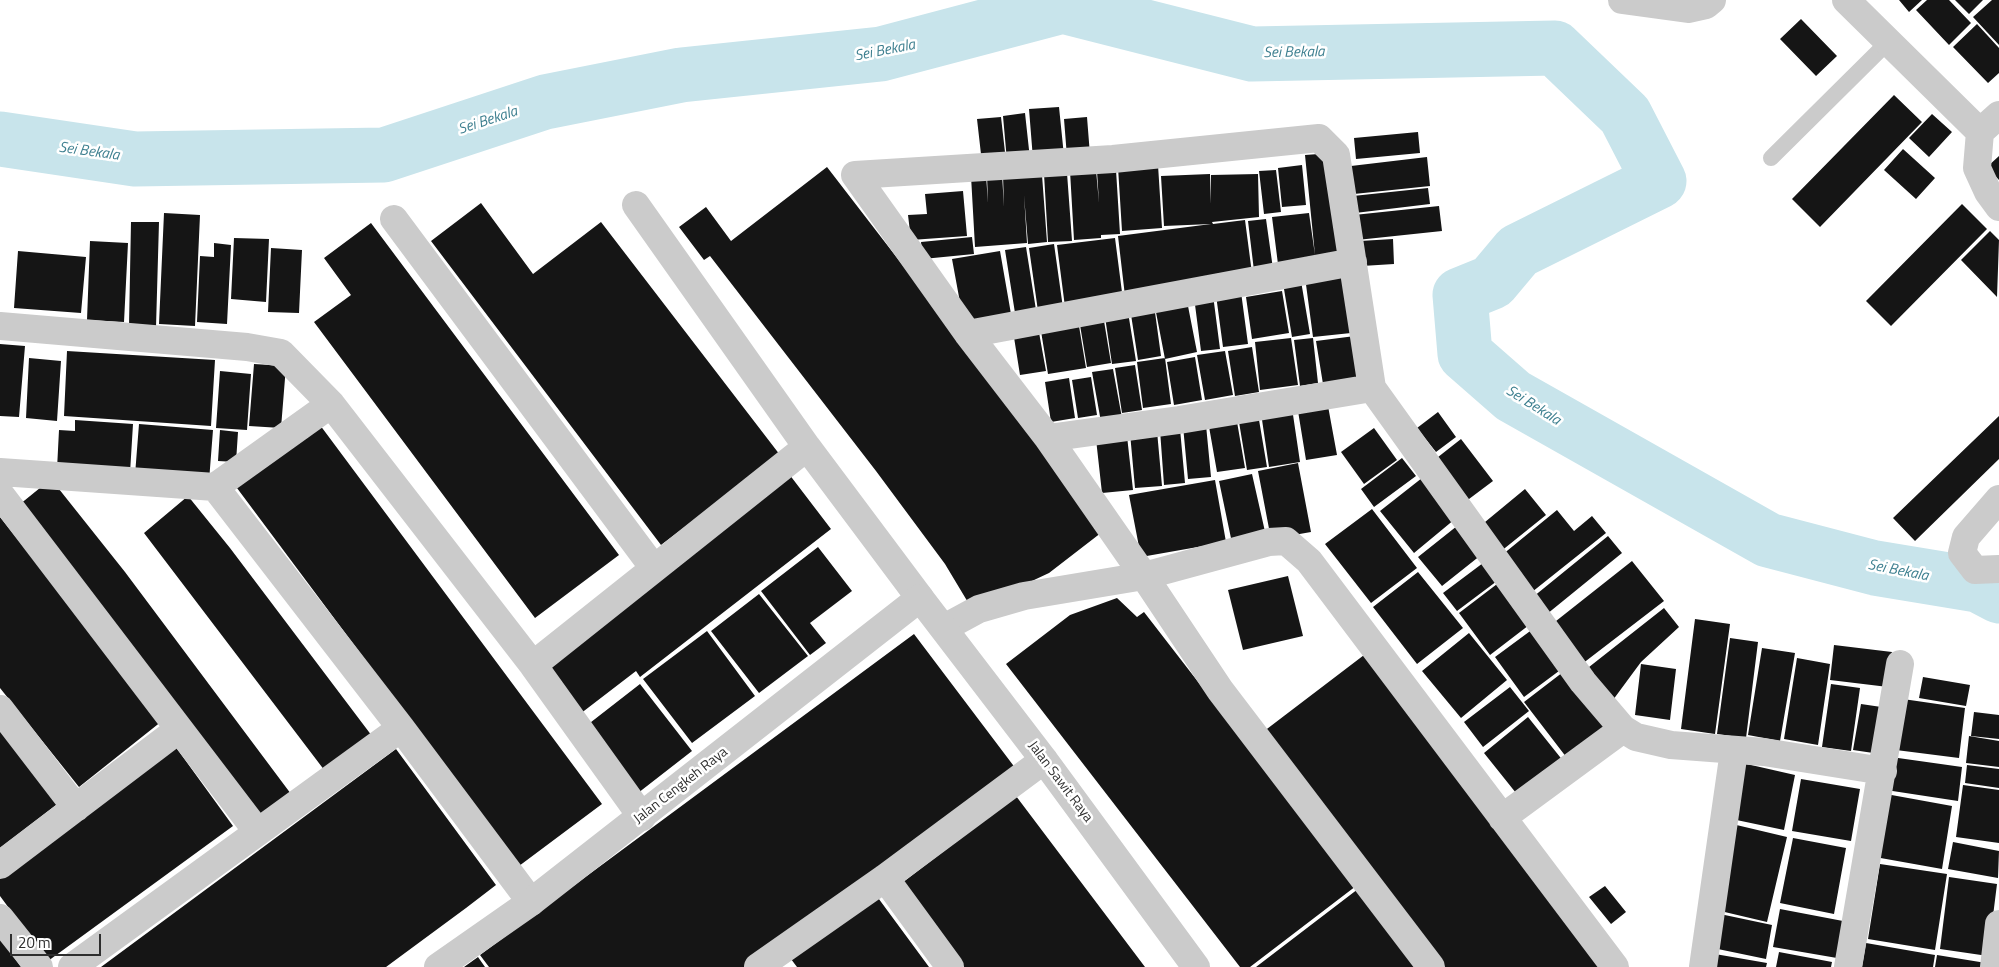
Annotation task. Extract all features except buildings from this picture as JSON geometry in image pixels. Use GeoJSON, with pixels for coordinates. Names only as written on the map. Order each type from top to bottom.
{"type":"FeatureCollection","features":[{"type":"Feature","properties":{"kind":"street"},"geometry":{"type":"LineString","coordinates":[[1622,0],[1688,9],[1706,5],[1712,0]]}},
{"type":"Feature","properties":{"kind":"street"},"geometry":{"type":"LineString","coordinates":[[1846,0],[1888,42],[1990,124],[1977,168],[1988,192],[1999,207]]}},
{"type":"Feature","properties":{"kind":"street"},"geometry":{"type":"LineString","coordinates":[[1431,967],[1220,690],[1048,438],[968,334],[854,175],[1112,159],[1319,138],[1336,154],[1372,388],[1583,682],[1623,729],[1636,737],[1671,745],[1764,752],[1883,772]]}},
{"type":"Feature","properties":{"kind":"street","name":"Jalan Sawit Raya"},"geometry":{"type":"LineString","coordinates":[[636,205],[807,447],[1044,760],[1196,967]]}},
{"type":"Feature","properties":{"kind":"street"},"geometry":{"type":"LineString","coordinates":[[394,219],[653,567]]}},
{"type":"Feature","properties":{"kind":"street"},"geometry":{"type":"LineString","coordinates":[[968,334],[1353,262]]}},
{"type":"Feature","properties":{"kind":"street"},"geometry":{"type":"LineString","coordinates":[[0,326],[248,347],[281,353],[331,404],[533,665],[642,817]]}},
{"type":"Feature","properties":{"kind":"street"},"geometry":{"type":"LineString","coordinates":[[1048,438],[1180,420],[1372,388]]}},
{"type":"Feature","properties":{"kind":"street"},"geometry":{"type":"LineString","coordinates":[[0,472],[215,487],[331,404]]}},
{"type":"Feature","properties":{"kind":"street"},"geometry":{"type":"LineString","coordinates":[[533,665],[653,567],[807,447]]}},
{"type":"Feature","properties":{"kind":"street"},"geometry":{"type":"LineString","coordinates":[[215,487],[401,728],[531,902]]}},
{"type":"Feature","properties":{"kind":"street"},"geometry":{"type":"LineString","coordinates":[[0,494],[178,730],[257,831]]}},
{"type":"Feature","properties":{"kind":"street"},"geometry":{"type":"LineString","coordinates":[[1999,499],[1966,537],[1962,553],[1975,570],[1999,569]]}},
{"type":"Feature","properties":{"kind":"street"},"geometry":{"type":"LineString","coordinates":[[944,628],[979,609],[1024,596],[1144,576],[1269,542],[1286,541],[1309,561],[1615,967]]}},
{"type":"Feature","properties":{"kind":"street","name":"Jalan Cengkeh Raya"},"geometry":{"type":"LineString","coordinates":[[439,967],[531,902],[642,817],[920,598]]}},
{"type":"Feature","properties":{"kind":"street"},"geometry":{"type":"LineString","coordinates":[[1848,967],[1883,772],[1900,664]]}},
{"type":"Feature","properties":{"kind":"street"},"geometry":{"type":"LineString","coordinates":[[0,709],[76,808]]}},
{"type":"Feature","properties":{"kind":"street"},"geometry":{"type":"LineString","coordinates":[[72,967],[401,728]]}},
{"type":"Feature","properties":{"kind":"street"},"geometry":{"type":"LineString","coordinates":[[1502,818],[1623,729]]}},
{"type":"Feature","properties":{"kind":"street"},"geometry":{"type":"LineString","coordinates":[[0,865],[178,730]]}},
{"type":"Feature","properties":{"kind":"street"},"geometry":{"type":"LineString","coordinates":[[1703,967],[1734,751]]}},
{"type":"Feature","properties":{"kind":"street"},"geometry":{"type":"LineString","coordinates":[[773,962],[1044,760]]}},
{"type":"Feature","properties":{"kind":"street"},"geometry":{"type":"LineString","coordinates":[[885,878],[950,967]]}},
{"type":"Feature","properties":{"kind":"street"},"geometry":{"type":"LineString","coordinates":[[0,918],[39,967]]}},
{"type":"Feature","properties":{"kind":"street"},"geometry":{"type":"LineString","coordinates":[[1994,967],[1999,924]]}},
{"type":"Feature","properties":{"kind":"lane"},"geometry":{"type":"LineString","coordinates":[[1771,158],[1888,42]]}},
{"type":"Feature","properties":{"kind":"waterway","name":"Sei Bekala"},"geometry":{"type":"LineString","coordinates":[[0,139],[135,159],[384,155],[545,102],[681,75],[881,54],[1063,6],[1252,54],[1555,48],[1625,115],[1659,181],[1518,251],[1492,282],[1460,295],[1465,354],[1513,396],[1768,540],[1875,568],[1978,585],[1999,596]]}}]}
